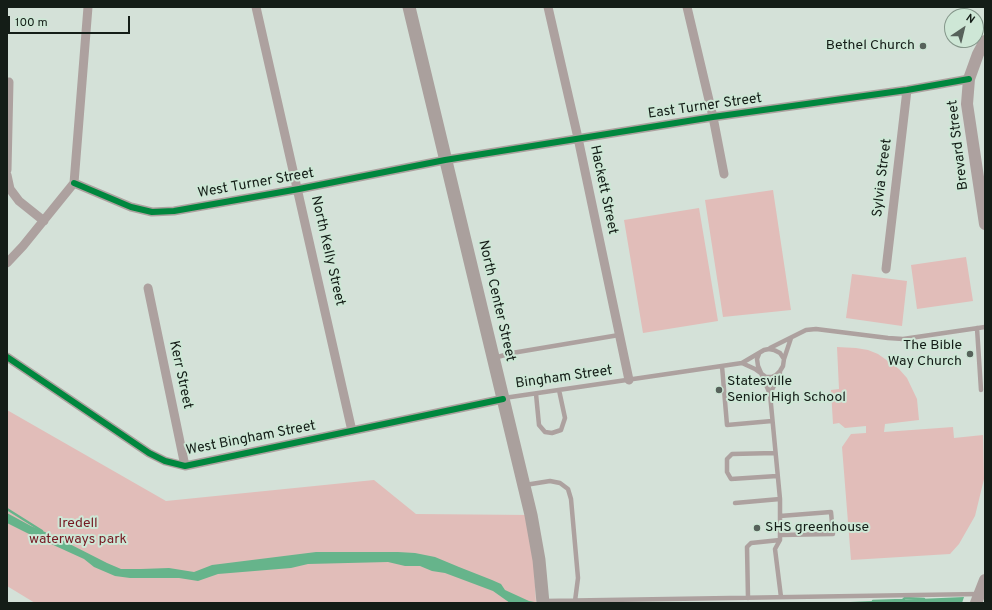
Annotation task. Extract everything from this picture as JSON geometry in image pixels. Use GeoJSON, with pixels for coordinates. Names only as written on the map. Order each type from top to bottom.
{"type":"FeatureCollection","features":[{"type":"Feature","properties":{"kind":"main road","name":"North Center Street"},"geometry":{"type":"LineString","coordinates":[[410,7],[445,160],[531,515],[539,560],[543,602]]}},
{"type":"Feature","properties":{"kind":"street"},"geometry":{"type":"LineString","coordinates":[[7,263],[44,221],[74,183],[88,7]]}},
{"type":"Feature","properties":{"kind":"street","name":"North Kelly Street"},"geometry":{"type":"LineString","coordinates":[[256,7],[352,431]]}},
{"type":"Feature","properties":{"kind":"street","name":"Hackett Street"},"geometry":{"type":"LineString","coordinates":[[548,7],[578,138],[628,380]]}},
{"type":"Feature","properties":{"kind":"street"},"geometry":{"type":"LineString","coordinates":[[687,7],[714,117],[724,174]]}},
{"type":"Feature","properties":{"kind":"street","name":"Brevard Street"},"geometry":{"type":"LineString","coordinates":[[985,41],[978,54],[969,79],[967,104],[985,224]]}},
{"type":"Feature","properties":{"kind":"street","name":"East Turner Street"},"geometry":{"type":"LineString","coordinates":[[445,160],[714,117],[908,90],[969,79]]}},
{"type":"Feature","properties":{"kind":"street"},"geometry":{"type":"LineString","coordinates":[[7,170],[9,82]]}},
{"type":"Feature","properties":{"kind":"street","name":"Sylvia Street"},"geometry":{"type":"LineString","coordinates":[[886,269],[908,90]]}},
{"type":"Feature","properties":{"kind":"street","name":"West Turner Street"},"geometry":{"type":"LineString","coordinates":[[74,183],[131,207],[152,212],[174,211],[298,189],[445,160]]}},
{"type":"Feature","properties":{"kind":"street"},"geometry":{"type":"LineString","coordinates":[[7,175],[10,190],[20,201],[44,221]]}},
{"type":"Feature","properties":{"kind":"street","name":"Kerr Street"},"geometry":{"type":"LineString","coordinates":[[148,288],[185,466]]}},
{"type":"Feature","properties":{"kind":"street","name":"West Bingham Street"},"geometry":{"type":"LineString","coordinates":[[7,357],[149,453],[165,461],[185,466],[502,399]]}},
{"type":"Feature","properties":{"kind":"street"},"geometry":{"type":"LineString","coordinates":[[978,598],[985,580]]}},
{"type":"Feature","properties":{"kind":"lane"},"geometry":{"type":"LineString","coordinates":[[779,603],[780,597],[775,549],[780,537],[780,499],[770,394],[760,373],[757,359],[759,354],[806,330],[816,329],[903,339],[985,327]]}},
{"type":"Feature","properties":{"kind":"lane"},"geometry":{"type":"LineString","coordinates":[[977,328],[981,390]]}},
{"type":"Feature","properties":{"kind":"lane"},"geometry":{"type":"LineString","coordinates":[[493,358],[512,353],[619,335]]}},
{"type":"Feature","properties":{"kind":"lane"},"geometry":{"type":"LineString","coordinates":[[770,394],[783,366],[791,338]]}},
{"type":"Feature","properties":{"kind":"lane"},"geometry":{"type":"LineString","coordinates":[[769,349],[780,353],[784,359]]}},
{"type":"Feature","properties":{"kind":"lane","name":"Bingham Street"},"geometry":{"type":"LineString","coordinates":[[502,399],[742,363],[759,354]]}},
{"type":"Feature","properties":{"kind":"lane"},"geometry":{"type":"LineString","coordinates":[[742,363],[755,369],[766,377],[772,377],[780,371]]}},
{"type":"Feature","properties":{"kind":"lane"},"geometry":{"type":"LineString","coordinates":[[722,366],[727,426],[772,421]]}},
{"type":"Feature","properties":{"kind":"lane"},"geometry":{"type":"LineString","coordinates":[[536,394],[539,425],[545,432],[555,433],[561,430],[565,418],[559,390]]}},
{"type":"Feature","properties":{"kind":"lane"},"geometry":{"type":"LineString","coordinates":[[775,453],[732,454],[727,459],[727,472],[731,479],[777,476]]}},
{"type":"Feature","properties":{"kind":"lane"},"geometry":{"type":"LineString","coordinates":[[524,486],[550,481],[560,483],[568,489],[572,499],[578,578],[575,601]]}},
{"type":"Feature","properties":{"kind":"lane"},"geometry":{"type":"LineString","coordinates":[[735,503],[780,499]]}},
{"type":"Feature","properties":{"kind":"lane"},"geometry":{"type":"LineString","coordinates":[[748,598],[747,547],[751,543],[780,537],[833,534],[831,512],[780,516]]}},
{"type":"Feature","properties":{"kind":"lane"},"geometry":{"type":"LineString","coordinates":[[543,602],[780,597],[978,598]]}},
{"type":"Feature","properties":{"kind":"green space"},"geometry":{"type":"Polygon","coordinates":[[[773,190],[791,310],[723,317],[705,200],[773,190]]]}},
{"type":"Feature","properties":{"kind":"green space"},"geometry":{"type":"Polygon","coordinates":[[[699,208],[718,321],[643,333],[624,220],[699,208]]]}},
{"type":"Feature","properties":{"kind":"green space"},"geometry":{"type":"Polygon","coordinates":[[[966,257],[973,301],[917,309],[911,265],[966,257]]]}},
{"type":"Feature","properties":{"kind":"green space"},"geometry":{"type":"Polygon","coordinates":[[[852,274],[907,281],[902,326],[846,318],[852,274]]]}},
{"type":"Feature","properties":{"kind":"green space"},"geometry":{"type":"Polygon","coordinates":[[[837,347],[868,350],[878,354],[899,369],[907,378],[917,399],[919,420],[885,424],[884,432],[953,427],[954,438],[983,435],[984,479],[975,516],[959,544],[950,554],[851,560],[842,447],[851,434],[866,433],[866,426],[845,428],[839,423],[833,424],[831,390],[839,389],[837,347]]]}},
{"type":"Feature","properties":{"kind":"green space","name":"Iredell waterways park"},"geometry":{"type":"Polygon","coordinates":[[[7,410],[166,501],[374,480],[416,514],[531,515],[536,603],[35,603],[7,586],[7,410]]]}},
{"type":"Feature","properties":{"kind":"shaded area"},"geometry":{"type":"Polygon","coordinates":[[[7,513],[121,569],[169,568],[194,572],[212,565],[316,552],[415,553],[435,557],[501,584],[505,590],[529,601],[540,603],[510,603],[493,591],[445,573],[432,571],[420,566],[405,566],[388,562],[308,564],[291,568],[218,574],[198,581],[179,578],[130,578],[115,576],[94,567],[84,559],[7,523],[7,513]]]}},
{"type":"Feature","properties":{"kind":"shaded area"},"geometry":{"type":"Polygon","coordinates":[[[964,597],[962,603],[709,603],[850,602],[964,597]]]}},
{"type":"Feature","properties":{"kind":"waterway"},"geometry":{"type":"LineString","coordinates":[[7,509],[42,531]]}},
{"type":"Feature","properties":{"kind":"waterway"},"geometry":{"type":"LineString","coordinates":[[873,601],[903,600],[905,598],[924,599]]}},
{"type":"Feature","properties":{"kind":"cycle path"},"geometry":{"type":"LineString","coordinates":[[74,183],[131,207],[152,212],[174,211],[299,189],[445,160],[713,117],[907,90],[969,79]]}},
{"type":"Feature","properties":{"kind":"cycle path"},"geometry":{"type":"LineString","coordinates":[[7,357],[149,453],[165,461],[185,466],[503,399]]}},
{"type":"Feature","properties":{"kind":"place","name":"Bethel Church"},"geometry":{"type":"Point","coordinates":[923,46]}},
{"type":"Feature","properties":{"kind":"place","name":"The Bible Way Church"},"geometry":{"type":"Point","coordinates":[970,354]}},
{"type":"Feature","properties":{"kind":"place","name":"Statesville Senior High School"},"geometry":{"type":"Point","coordinates":[719,390]}},
{"type":"Feature","properties":{"kind":"place","name":"SHS greenhouse"},"geometry":{"type":"Point","coordinates":[757,528]}}]}
